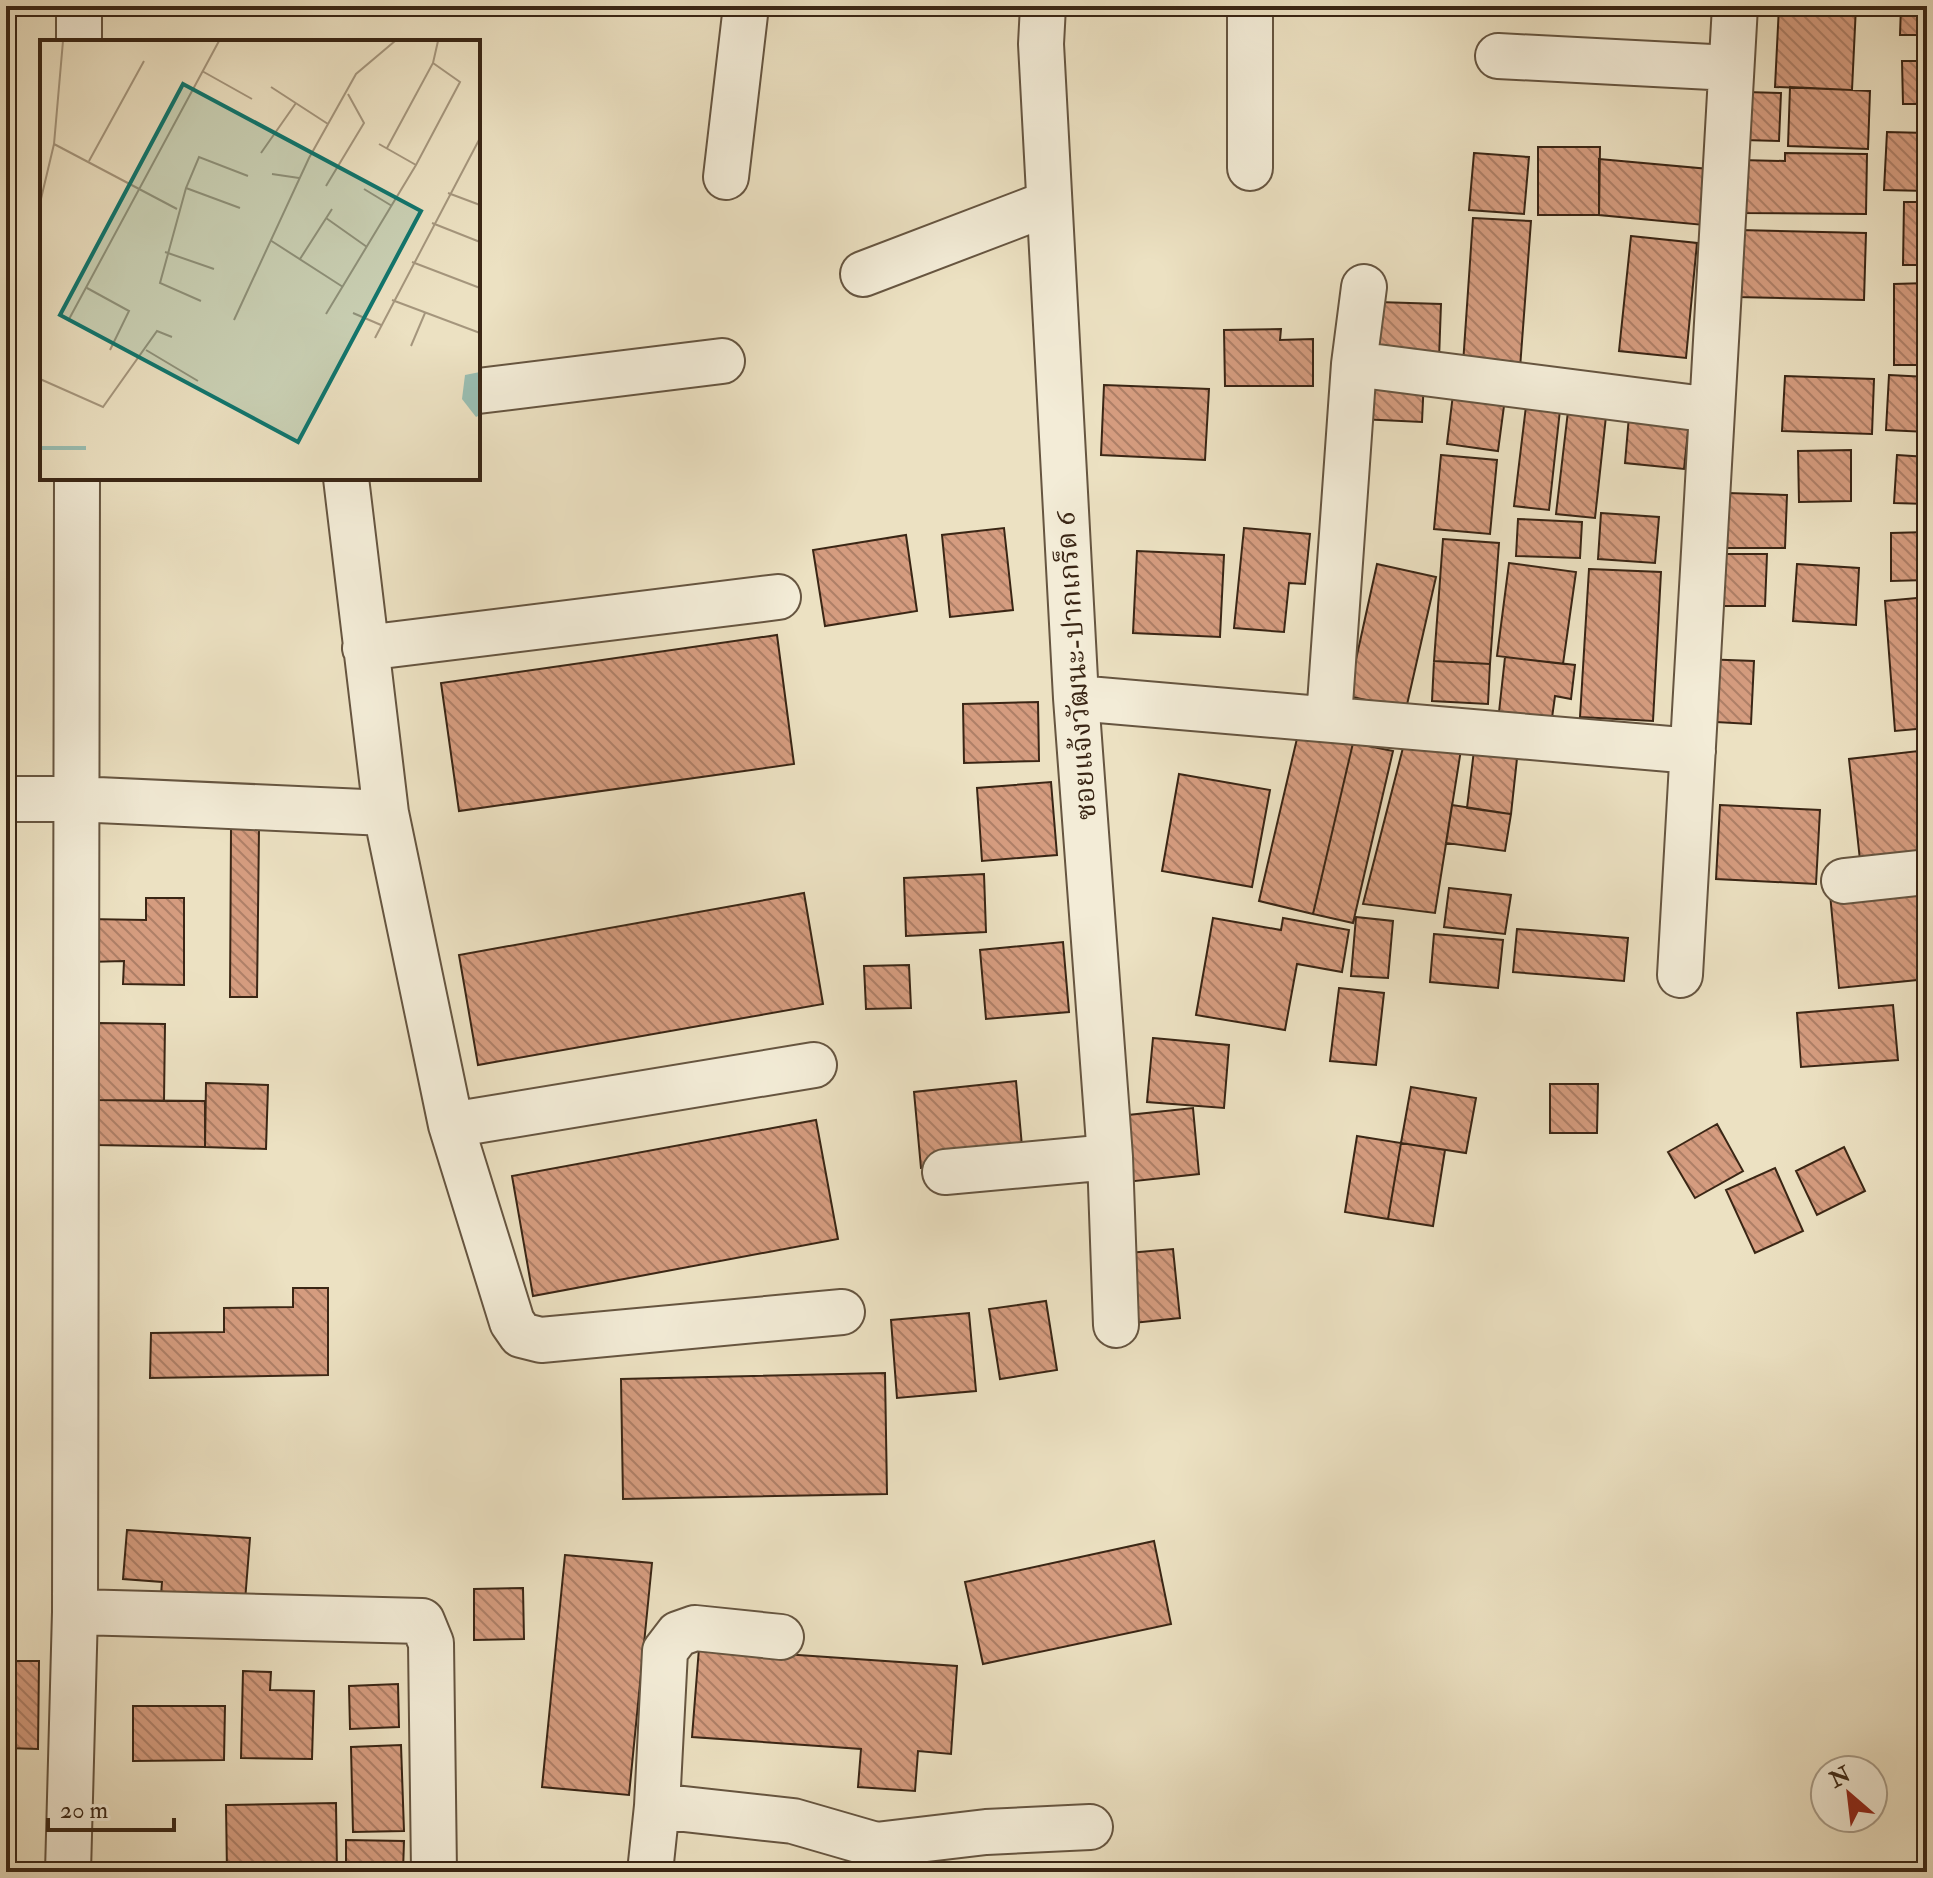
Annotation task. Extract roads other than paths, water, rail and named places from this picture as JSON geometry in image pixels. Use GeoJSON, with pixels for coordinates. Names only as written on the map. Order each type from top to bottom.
{"type":"FeatureCollection","features":[{"type":"Feature","properties":{"kind":"street"},"geometry":{"type":"LineString","coordinates":[[79,6],[79,40]]}},
{"type":"Feature","properties":{"kind":"street"},"geometry":{"type":"LineString","coordinates":[[726,177],[746,6]]}},
{"type":"Feature","properties":{"kind":"street","name":"ซอยแจ้งวัฒนะ-ปากเกร็ด 6"},"geometry":{"type":"LineString","coordinates":[[1043,6],[1041,44],[1076,698],[1110,1157],[1116,1325]]}},
{"type":"Feature","properties":{"kind":"street"},"geometry":{"type":"LineString","coordinates":[[1250,6],[1250,168]]}},
{"type":"Feature","properties":{"kind":"street"},"geometry":{"type":"LineString","coordinates":[[1680,975],[1735,6]]}},
{"type":"Feature","properties":{"kind":"street"},"geometry":{"type":"LineString","coordinates":[[1498,56],[1731,68]]}},
{"type":"Feature","properties":{"kind":"street"},"geometry":{"type":"LineString","coordinates":[[863,274],[1049,203]]}},
{"type":"Feature","properties":{"kind":"street"},"geometry":{"type":"LineString","coordinates":[[1329,718],[1354,364],[1364,287]]}},
{"type":"Feature","properties":{"kind":"street"},"geometry":{"type":"LineString","coordinates":[[480,391],[722,361]]}},
{"type":"Feature","properties":{"kind":"street"},"geometry":{"type":"LineString","coordinates":[[1354,364],[1712,410]]}},
{"type":"Feature","properties":{"kind":"street"},"geometry":{"type":"LineString","coordinates":[[68,1872],[75,1612],[77,480]]}},
{"type":"Feature","properties":{"kind":"street"},"geometry":{"type":"LineString","coordinates":[[346,480],[386,813],[451,1125],[512,1322],[521,1335],[541,1340],[842,1312]]}},
{"type":"Feature","properties":{"kind":"street"},"geometry":{"type":"LineString","coordinates":[[365,648],[778,597]]}},
{"type":"Feature","properties":{"kind":"street"},"geometry":{"type":"LineString","coordinates":[[1076,698],[1693,751]]}},
{"type":"Feature","properties":{"kind":"street"},"geometry":{"type":"LineString","coordinates":[[6,799],[75,799],[386,813]]}},
{"type":"Feature","properties":{"kind":"street"},"geometry":{"type":"LineString","coordinates":[[1844,881],[1927,872]]}},
{"type":"Feature","properties":{"kind":"street"},"geometry":{"type":"LineString","coordinates":[[451,1125],[814,1065]]}},
{"type":"Feature","properties":{"kind":"street"},"geometry":{"type":"LineString","coordinates":[[945,1172],[1110,1157]]}},
{"type":"Feature","properties":{"kind":"street"},"geometry":{"type":"LineString","coordinates":[[75,1612],[422,1621],[431,1643],[434,1872]]}},
{"type":"Feature","properties":{"kind":"street"},"geometry":{"type":"LineString","coordinates":[[650,1872],[657,1806],[665,1651],[678,1634],[695,1628],[781,1637]]}},
{"type":"Feature","properties":{"kind":"street"},"geometry":{"type":"LineString","coordinates":[[657,1806],[793,1821],[876,1845],[986,1832],[1090,1827]]}}]}
